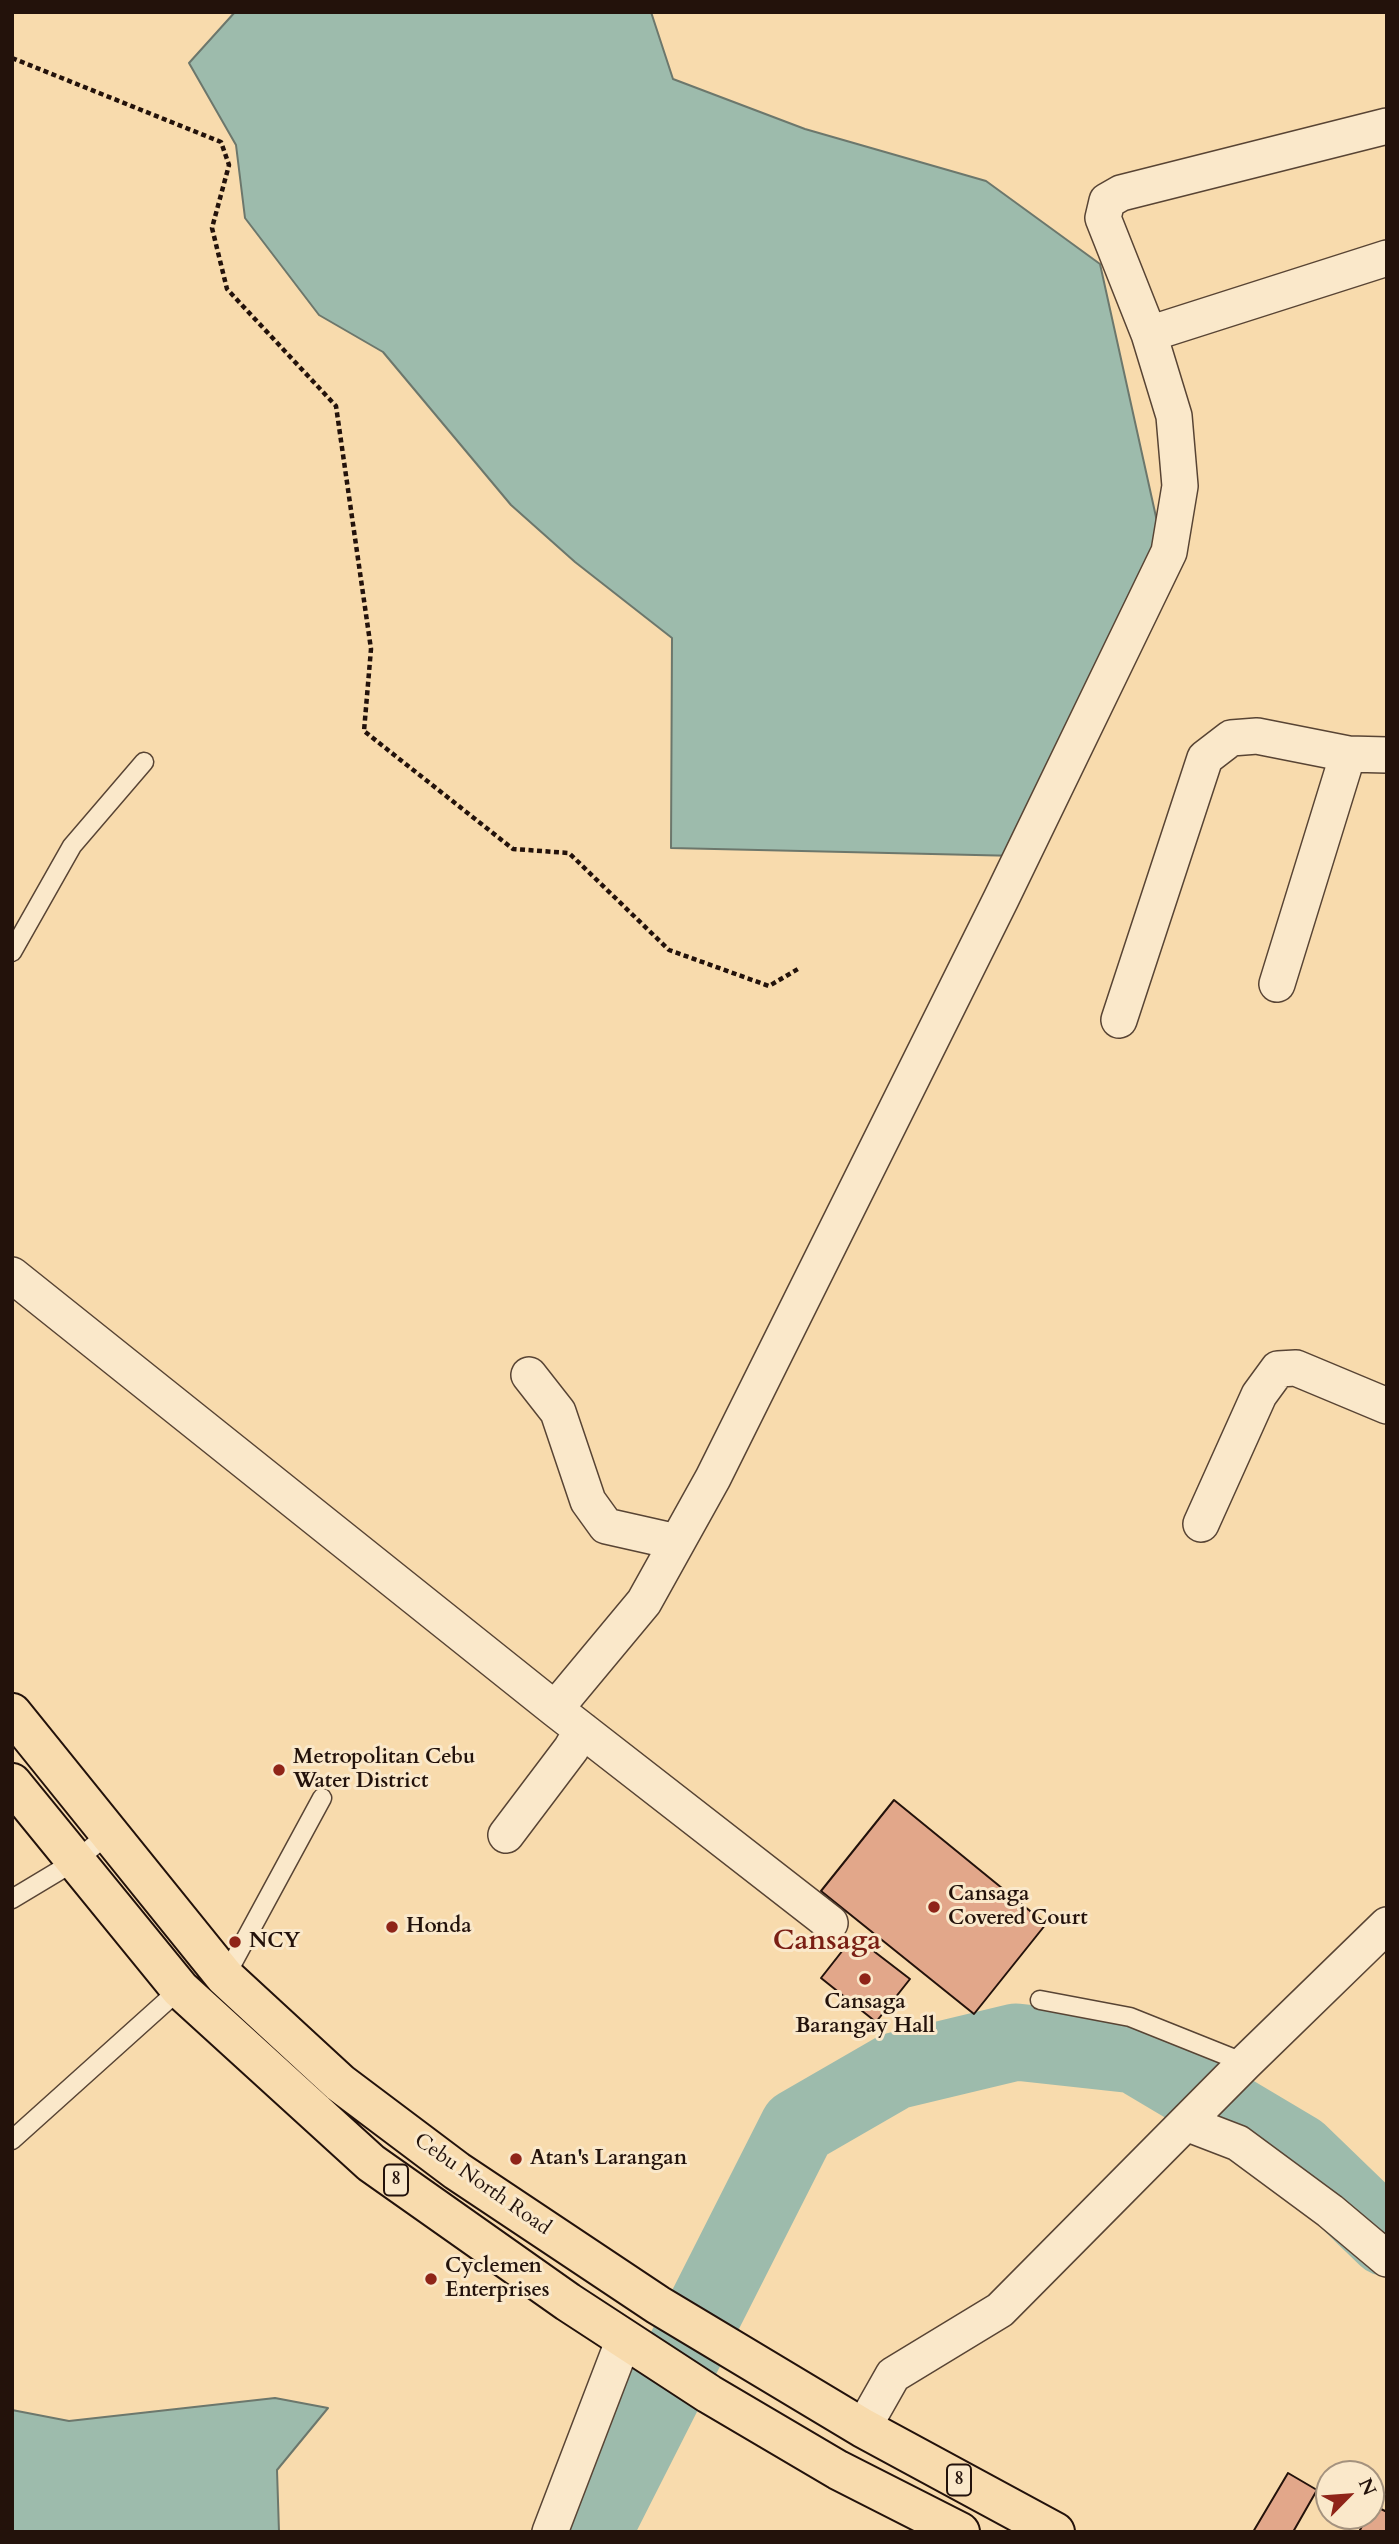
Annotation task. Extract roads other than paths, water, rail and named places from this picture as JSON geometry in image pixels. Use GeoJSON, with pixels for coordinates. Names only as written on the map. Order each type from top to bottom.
{"type":"FeatureCollection","features":[{"type":"Feature","properties":{"kind":"main road","name":"Cebu North Road"},"geometry":{"type":"LineString","coordinates":[[12,1713],[225,1977],[340,2083],[457,2171],[658,2305],[863,2428],[1055,2532]]}},
{"type":"Feature","properties":{"kind":"main road","name":"8"},"geometry":{"type":"LineString","coordinates":[[12,1783],[180,1989],[371,2163],[628,2342],[709,2395],[936,2526]]}},
{"type":"Feature","properties":{"kind":"street"},"geometry":{"type":"LineString","coordinates":[[506,1835],[571,1749],[568,1719],[644,1602],[713,1478],[1001,899],[1169,552],[1180,486],[1174,416],[1149,334],[1103,218],[1107,201],[1121,193],[1387,126]]}},
{"type":"Feature","properties":{"kind":"street"},"geometry":{"type":"LineString","coordinates":[[1149,334],[1387,258]]}},
{"type":"Feature","properties":{"kind":"street"},"geometry":{"type":"LineString","coordinates":[[1119,1020],[1205,758],[1231,738],[1257,736],[1348,754],[1387,755]]}},
{"type":"Feature","properties":{"kind":"street"},"geometry":{"type":"LineString","coordinates":[[1277,985],[1348,754]]}},
{"type":"Feature","properties":{"kind":"street"},"geometry":{"type":"LineString","coordinates":[[12,1275],[568,1719],[830,1923]]}},
{"type":"Feature","properties":{"kind":"street"},"geometry":{"type":"LineString","coordinates":[[1201,1524],[1259,1395],[1278,1369],[1296,1368],[1387,1406]]}},
{"type":"Feature","properties":{"kind":"street"},"geometry":{"type":"LineString","coordinates":[[529,1376],[558,1412],[588,1501],[606,1526],[677,1542]]}},
{"type":"Feature","properties":{"kind":"street"},"geometry":{"type":"LineString","coordinates":[[863,2428],[893,2375],[1000,2310],[1237,2071],[1387,1925]]}},
{"type":"Feature","properties":{"kind":"street"},"geometry":{"type":"LineString","coordinates":[[1191,2118],[1238,2143],[1339,2217],[1387,2259]]}},
{"type":"Feature","properties":{"kind":"street"},"geometry":{"type":"LineString","coordinates":[[550,2532],[628,2342]]}},
{"type":"Feature","properties":{"kind":"lane"},"geometry":{"type":"LineString","coordinates":[[12,952],[72,846],[144,762]]}},
{"type":"Feature","properties":{"kind":"lane"},"geometry":{"type":"LineString","coordinates":[[225,1977],[322,1798]]}},
{"type":"Feature","properties":{"kind":"lane"},"geometry":{"type":"LineString","coordinates":[[12,1899],[76,1860],[109,1833]]}},
{"type":"Feature","properties":{"kind":"lane"},"geometry":{"type":"LineString","coordinates":[[12,2140],[180,1989]]}},
{"type":"Feature","properties":{"kind":"lane"},"geometry":{"type":"LineString","coordinates":[[1040,2000],[1130,2017],[1237,2071]]}},
{"type":"Feature","properties":{"kind":"waterway"},"geometry":{"type":"LineString","coordinates":[[593,2532],[798,2127],[895,2071],[1016,2042],[1135,2055],[1298,2152],[1387,2238]]}},
{"type":"Feature","properties":{"kind":"place","name":"Metropolitan Cebu Water District"},"geometry":{"type":"Point","coordinates":[279,1770]}},
{"type":"Feature","properties":{"kind":"place","name":"Cansaga Covered Court"},"geometry":{"type":"Point","coordinates":[934,1907]}},
{"type":"Feature","properties":{"kind":"place","name":"Honda"},"geometry":{"type":"Point","coordinates":[392,1927]}},
{"type":"Feature","properties":{"kind":"place","name":"NCY"},"geometry":{"type":"Point","coordinates":[235,1942]}},
{"type":"Feature","properties":{"kind":"place","name":"Cansaga Barangay Hall"},"geometry":{"type":"Point","coordinates":[865,1979]}},
{"type":"Feature","properties":{"kind":"place","name":"Atan's Larangan"},"geometry":{"type":"Point","coordinates":[516,2159]}},
{"type":"Feature","properties":{"kind":"place","name":"Cyclemen Enterprises"},"geometry":{"type":"Point","coordinates":[431,2279]}},
{"type":"Feature","properties":{"kind":"district","name":"Cansaga"},"geometry":{"type":"Point","coordinates":[827,1943]}}]}
